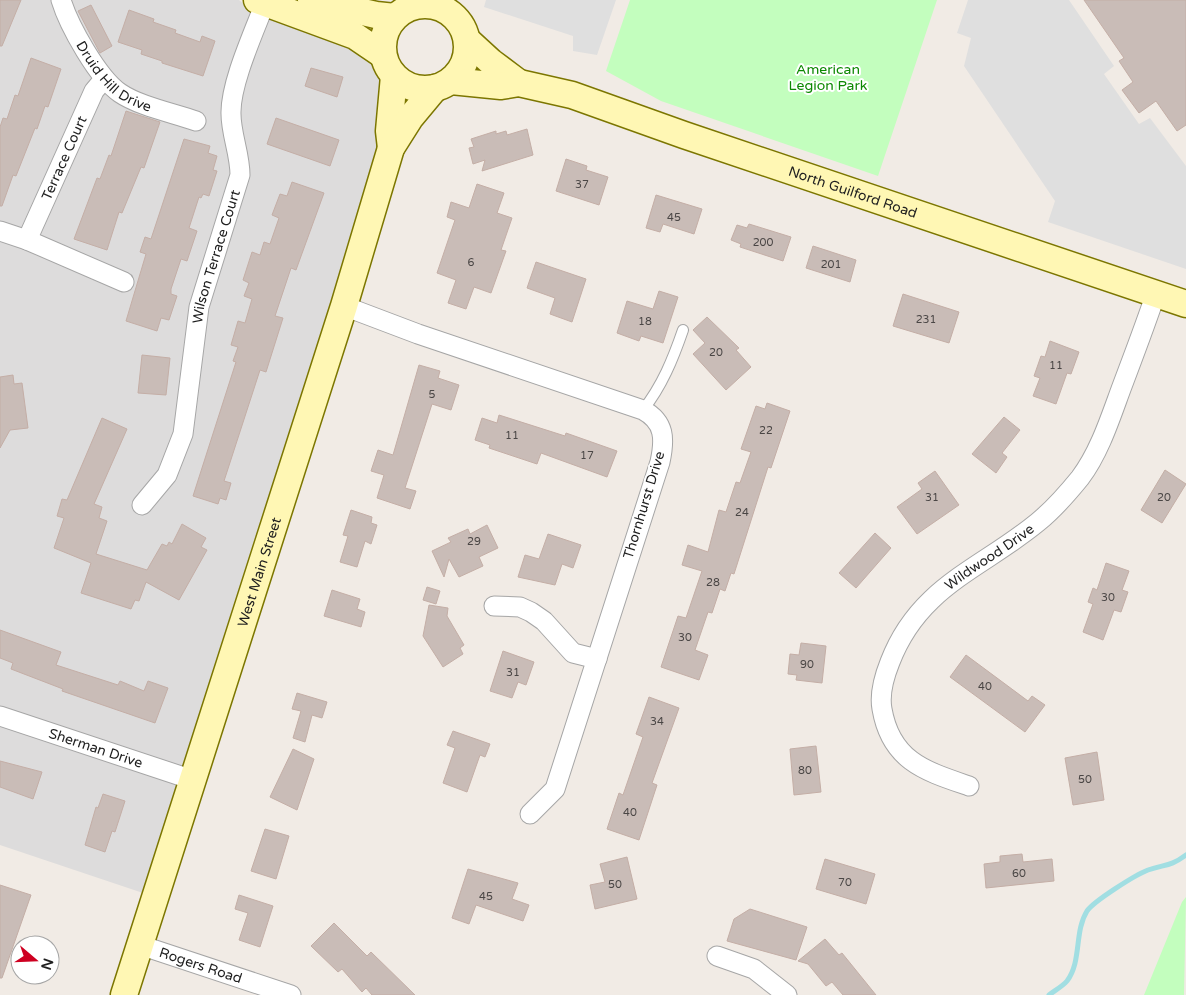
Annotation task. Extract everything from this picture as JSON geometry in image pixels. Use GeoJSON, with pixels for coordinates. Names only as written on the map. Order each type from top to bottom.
{"type":"FeatureCollection","features":[{"type":"Feature","properties":{"kind":"main road"},"geometry":{"type":"LineString","coordinates":[[311,0],[376,15],[395,17]]}},
{"type":"Feature","properties":{"kind":"main road"},"geometry":{"type":"LineString","coordinates":[[262,1],[355,36],[413,88],[443,84],[464,63],[461,20],[440,8],[421,3],[406,9],[395,17],[387,28],[383,41],[389,66]]}},
{"type":"Feature","properties":{"kind":"main road","name":"North Guilford Road"},"geometry":{"type":"LineString","coordinates":[[461,20],[519,83]]}},
{"type":"Feature","properties":{"kind":"main road","name":"West Main Street"},"geometry":{"type":"LineString","coordinates":[[389,66],[389,131],[391,148]]}},
{"type":"Feature","properties":{"kind":"main road","name":"North Guilford Road"},"geometry":{"type":"LineString","coordinates":[[443,84],[501,86],[519,83],[572,95],[684,135],[1186,304]]}},
{"type":"Feature","properties":{"kind":"main road","name":"West Main Street"},"geometry":{"type":"LineString","coordinates":[[124,995],[344,306],[391,148],[410,118],[443,84]]}},
{"type":"Feature","properties":{"kind":"street","name":"Druid Hill Drive"},"geometry":{"type":"LineString","coordinates":[[61,0],[85,48],[104,79],[121,93],[196,121]]}},
{"type":"Feature","properties":{"kind":"street","name":"Wilson Terrace Court"},"geometry":{"type":"LineString","coordinates":[[142,505],[168,475],[183,434],[199,307],[240,175],[240,163],[231,114],[233,95],[262,1]]}},
{"type":"Feature","properties":{"kind":"street","name":"Terrace Court"},"geometry":{"type":"LineString","coordinates":[[27,240],[94,91],[104,79]]}},
{"type":"Feature","properties":{"kind":"street"},"geometry":{"type":"LineString","coordinates":[[0,231],[27,240],[124,282]]}},
{"type":"Feature","properties":{"kind":"street","name":"Wildwood Drive"},"geometry":{"type":"LineString","coordinates":[[969,786],[928,772],[914,765],[900,752],[890,737],[884,721],[880,700],[884,677],[904,631],[930,601],[947,585],[1039,522],[1082,476],[1108,425],[1156,293]]}},
{"type":"Feature","properties":{"kind":"street","name":"Thornhurst Drive"},"geometry":{"type":"LineString","coordinates":[[344,306],[418,334],[642,410],[653,415],[659,424],[664,438],[662,450],[555,788],[530,814]]}},
{"type":"Feature","properties":{"kind":"street"},"geometry":{"type":"LineString","coordinates":[[494,606],[520,608],[531,612],[544,621],[573,653],[597,659]]}},
{"type":"Feature","properties":{"kind":"street","name":"Sherman Drive"},"geometry":{"type":"LineString","coordinates":[[0,716],[193,780]]}},
{"type":"Feature","properties":{"kind":"street","name":"Rogers Road"},"geometry":{"type":"LineString","coordinates":[[140,945],[291,995]]}},
{"type":"Feature","properties":{"kind":"street"},"geometry":{"type":"LineString","coordinates":[[716,956],[754,969],[787,995]]}},
{"type":"Feature","properties":{"kind":"lane"},"geometry":{"type":"LineString","coordinates":[[642,410],[656,393],[683,330]]}},
{"type":"Feature","properties":{"kind":"shaded area"},"geometry":{"type":"Polygon","coordinates":[[[0,0],[239,0],[246,6],[344,37],[376,60],[386,77],[384,153],[146,894],[0,845],[0,0]]]}},
{"type":"Feature","properties":{"kind":"shaded area"},"geometry":{"type":"Polygon","coordinates":[[[486,0],[616,0],[597,55],[573,51],[573,36],[484,7],[486,0]]]}},
{"type":"Feature","properties":{"kind":"shaded area"},"geometry":{"type":"Polygon","coordinates":[[[968,0],[1069,0],[1114,66],[1104,74],[1139,124],[1150,118],[1186,166],[1186,269],[1048,222],[1055,201],[964,66],[971,38],[957,33],[968,0]]]}},
{"type":"Feature","properties":{"kind":"green space","name":"American Legion Park"},"geometry":{"type":"Polygon","coordinates":[[[630,0],[937,0],[878,176],[661,101],[606,71],[630,0]]]}},
{"type":"Feature","properties":{"kind":"green space"},"geometry":{"type":"Polygon","coordinates":[[[1186,897],[1184,995],[1144,995],[1182,902],[1186,897]]]}},
{"type":"Feature","properties":{"kind":"building"},"geometry":{"type":"Polygon","coordinates":[[[0,0],[21,0],[2,46],[0,46],[0,0]]]}},
{"type":"Feature","properties":{"kind":"building"},"geometry":{"type":"Polygon","coordinates":[[[1084,0],[1186,0],[1186,125],[1177,131],[1156,101],[1139,113],[1122,90],[1133,82],[1119,61],[1124,58],[1084,0]]]}},
{"type":"Feature","properties":{"kind":"building"},"geometry":{"type":"Polygon","coordinates":[[[91,5],[112,46],[100,53],[78,11],[91,5]]]}},
{"type":"Feature","properties":{"kind":"building"},"geometry":{"type":"Polygon","coordinates":[[[129,10],[154,19],[153,22],[176,30],[175,33],[200,42],[202,36],[215,41],[203,76],[162,63],[162,61],[141,54],[142,50],[118,42],[129,10]]]}},
{"type":"Feature","properties":{"kind":"building"},"geometry":{"type":"Polygon","coordinates":[[[31,58],[61,69],[48,107],[45,106],[16,176],[13,175],[2,206],[0,206],[0,127],[3,118],[7,119],[15,95],[18,96],[31,58]]]}},
{"type":"Feature","properties":{"kind":"building"},"geometry":{"type":"Polygon","coordinates":[[[311,68],[343,77],[337,97],[305,86],[311,68]]]}},
{"type":"Feature","properties":{"kind":"building"},"geometry":{"type":"Polygon","coordinates":[[[126,111],[160,122],[144,168],[141,167],[122,213],[119,212],[107,250],[74,239],[97,178],[100,179],[109,155],[111,156],[126,111]]]}},
{"type":"Feature","properties":{"kind":"building"},"geometry":{"type":"Polygon","coordinates":[[[276,118],[339,140],[330,166],[267,144],[276,118]]]}},
{"type":"Feature","properties":{"kind":"building"},"geometry":{"type":"Polygon","coordinates":[[[527,129],[533,155],[482,171],[485,160],[473,164],[469,148],[474,147],[471,139],[496,131],[496,134],[506,131],[507,135],[527,129]]]}},
{"type":"Feature","properties":{"kind":"building"},"geometry":{"type":"Polygon","coordinates":[[[184,139],[210,146],[208,153],[217,156],[213,170],[217,171],[209,196],[203,194],[201,198],[199,197],[189,228],[197,231],[187,261],[181,259],[171,289],[171,294],[177,296],[169,320],[161,318],[157,331],[126,321],[146,254],[140,252],[145,237],[151,239],[184,139]]]}},
{"type":"Feature","properties":{"kind":"building"},"geometry":{"type":"Polygon","coordinates":[[[566,159],[587,166],[586,170],[608,177],[599,205],[556,191],[566,159]]]}},
{"type":"Feature","properties":{"kind":"building"},"geometry":{"type":"Polygon","coordinates":[[[292,182],[324,193],[296,270],[291,268],[275,316],[283,318],[266,372],[260,370],[224,481],[231,483],[226,500],[220,498],[218,504],[193,496],[236,362],[233,361],[238,347],[231,345],[238,321],[245,323],[252,299],[244,296],[249,283],[243,280],[252,252],[260,255],[264,242],[270,244],[279,218],[272,215],[280,194],[287,196],[292,182]]]}},
{"type":"Feature","properties":{"kind":"building"},"geometry":{"type":"Polygon","coordinates":[[[477,184],[504,193],[497,213],[512,218],[501,250],[506,251],[491,293],[474,287],[466,309],[448,303],[456,280],[437,273],[455,220],[447,217],[451,202],[469,208],[477,184]]]}},
{"type":"Feature","properties":{"kind":"building"},"geometry":{"type":"Polygon","coordinates":[[[656,195],[702,209],[694,234],[663,224],[660,232],[646,228],[656,195]]]}},
{"type":"Feature","properties":{"kind":"building"},"geometry":{"type":"Polygon","coordinates":[[[749,224],[791,237],[783,261],[740,247],[741,244],[731,240],[737,225],[747,228],[749,224]]]}},
{"type":"Feature","properties":{"kind":"building"},"geometry":{"type":"Polygon","coordinates":[[[813,246],[856,260],[850,282],[806,268],[813,246]]]}},
{"type":"Feature","properties":{"kind":"building"},"geometry":{"type":"Polygon","coordinates":[[[536,262],[586,279],[572,322],[550,314],[555,298],[527,288],[536,262]]]}},
{"type":"Feature","properties":{"kind":"building"},"geometry":{"type":"Polygon","coordinates":[[[659,291],[678,297],[663,343],[641,336],[639,341],[617,333],[627,301],[653,309],[659,291]]]}},
{"type":"Feature","properties":{"kind":"building"},"geometry":{"type":"Polygon","coordinates":[[[903,294],[959,312],[949,343],[893,326],[903,294]]]}},
{"type":"Feature","properties":{"kind":"building"},"geometry":{"type":"Polygon","coordinates":[[[707,317],[739,348],[736,350],[751,367],[726,390],[693,354],[705,343],[693,330],[707,317]]]}},
{"type":"Feature","properties":{"kind":"building"},"geometry":{"type":"Polygon","coordinates":[[[1050,341],[1079,352],[1071,374],[1067,373],[1056,404],[1033,396],[1040,378],[1034,376],[1041,356],[1045,357],[1050,341]]]}},
{"type":"Feature","properties":{"kind":"building"},"geometry":{"type":"Polygon","coordinates":[[[142,355],[170,358],[166,395],[138,393],[142,355]]]}},
{"type":"Feature","properties":{"kind":"building"},"geometry":{"type":"Polygon","coordinates":[[[419,365],[440,371],[438,378],[459,385],[451,410],[432,404],[405,488],[416,491],[410,509],[377,498],[384,475],[371,471],[378,450],[393,455],[419,365]]]}},
{"type":"Feature","properties":{"kind":"building"},"geometry":{"type":"Polygon","coordinates":[[[13,375],[14,384],[22,383],[28,428],[10,430],[0,448],[0,377],[13,375]]]}},
{"type":"Feature","properties":{"kind":"building"},"geometry":{"type":"Polygon","coordinates":[[[767,403],[790,411],[771,468],[768,467],[734,574],[731,573],[725,591],[720,589],[712,613],[708,612],[695,650],[708,655],[699,680],[661,667],[678,616],[686,618],[702,571],[682,565],[688,545],[708,552],[719,510],[726,512],[736,482],[740,483],[751,452],[741,449],[756,406],[765,409],[767,403]]]}},
{"type":"Feature","properties":{"kind":"building"},"geometry":{"type":"Polygon","coordinates":[[[499,415],[565,436],[566,433],[617,451],[607,477],[541,453],[537,464],[489,448],[490,445],[475,440],[482,418],[497,423],[499,415]]]}},
{"type":"Feature","properties":{"kind":"building"},"geometry":{"type":"Polygon","coordinates":[[[1004,417],[1020,430],[1002,453],[1007,457],[996,473],[972,454],[1004,417]]]}},
{"type":"Feature","properties":{"kind":"building"},"geometry":{"type":"Polygon","coordinates":[[[102,418],[127,429],[94,504],[102,507],[99,518],[107,521],[96,554],[147,570],[162,544],[167,546],[169,542],[172,544],[182,524],[206,538],[201,547],[207,550],[179,600],[146,582],[139,601],[135,600],[131,609],[81,593],[91,563],[54,548],[64,518],[57,516],[62,499],[67,500],[102,418]]]}},
{"type":"Feature","properties":{"kind":"building"},"geometry":{"type":"Polygon","coordinates":[[[1165,470],[1186,484],[1162,523],[1141,510],[1165,470]]]}},
{"type":"Feature","properties":{"kind":"building"},"geometry":{"type":"Polygon","coordinates":[[[935,471],[959,505],[917,534],[897,507],[922,489],[918,483],[935,471]]]}},
{"type":"Feature","properties":{"kind":"building"},"geometry":{"type":"Polygon","coordinates":[[[351,510],[372,517],[371,523],[377,525],[371,544],[365,541],[357,567],[340,562],[348,536],[343,535],[351,510]]]}},
{"type":"Feature","properties":{"kind":"building"},"geometry":{"type":"Polygon","coordinates":[[[487,525],[498,548],[479,557],[483,566],[459,577],[449,559],[444,577],[432,551],[451,542],[448,538],[468,529],[470,534],[487,525]]]}},
{"type":"Feature","properties":{"kind":"building"},"geometry":{"type":"Polygon","coordinates":[[[875,533],[891,548],[856,588],[839,573],[875,533]]]}},
{"type":"Feature","properties":{"kind":"building"},"geometry":{"type":"Polygon","coordinates":[[[548,534],[581,545],[573,568],[562,564],[555,585],[518,577],[525,555],[539,559],[548,534]]]}},
{"type":"Feature","properties":{"kind":"building"},"geometry":{"type":"Polygon","coordinates":[[[1106,563],[1129,571],[1122,590],[1128,592],[1121,612],[1114,610],[1103,640],[1083,632],[1093,604],[1088,602],[1093,588],[1097,590],[1106,563]]]}},
{"type":"Feature","properties":{"kind":"building"},"geometry":{"type":"Polygon","coordinates":[[[427,587],[440,591],[436,604],[423,600],[427,587]]]}},
{"type":"Feature","properties":{"kind":"building"},"geometry":{"type":"Polygon","coordinates":[[[332,590],[360,599],[357,609],[365,612],[361,627],[324,616],[332,590]]]}},
{"type":"Feature","properties":{"kind":"building"},"geometry":{"type":"Polygon","coordinates":[[[429,605],[448,608],[447,616],[464,645],[460,648],[463,654],[443,667],[423,636],[429,605]]]}},
{"type":"Feature","properties":{"kind":"building"},"geometry":{"type":"Polygon","coordinates":[[[0,630],[61,652],[56,665],[118,685],[120,681],[144,691],[148,681],[168,688],[155,723],[62,691],[63,689],[11,669],[13,663],[0,658],[0,630]]]}},
{"type":"Feature","properties":{"kind":"building"},"geometry":{"type":"Polygon","coordinates":[[[801,643],[826,646],[822,683],[796,680],[797,675],[788,674],[790,654],[799,655],[801,643]]]}},
{"type":"Feature","properties":{"kind":"building"},"geometry":{"type":"Polygon","coordinates":[[[503,651],[534,662],[526,685],[518,682],[512,698],[490,691],[503,651]]]}},
{"type":"Feature","properties":{"kind":"building"},"geometry":{"type":"Polygon","coordinates":[[[966,655],[1028,701],[1032,696],[1045,705],[1025,732],[950,677],[966,655]]]}},
{"type":"Feature","properties":{"kind":"building"},"geometry":{"type":"Polygon","coordinates":[[[297,693],[327,702],[322,718],[312,715],[305,742],[293,738],[301,711],[292,709],[297,693]]]}},
{"type":"Feature","properties":{"kind":"building"},"geometry":{"type":"Polygon","coordinates":[[[649,697],[679,708],[652,783],[657,785],[639,840],[607,829],[619,793],[623,795],[643,737],[636,734],[649,697]]]}},
{"type":"Feature","properties":{"kind":"building"},"geometry":{"type":"Polygon","coordinates":[[[453,731],[490,744],[485,757],[480,755],[467,792],[443,783],[455,748],[447,745],[453,731]]]}},
{"type":"Feature","properties":{"kind":"building"},"geometry":{"type":"Polygon","coordinates":[[[816,746],[821,792],[794,795],[790,749],[816,746]]]}},
{"type":"Feature","properties":{"kind":"building"},"geometry":{"type":"Polygon","coordinates":[[[293,749],[314,759],[297,810],[270,797],[293,749]]]}},
{"type":"Feature","properties":{"kind":"building"},"geometry":{"type":"Polygon","coordinates":[[[1097,752],[1104,800],[1073,805],[1065,758],[1097,752]]]}},
{"type":"Feature","properties":{"kind":"building"},"geometry":{"type":"Polygon","coordinates":[[[0,761],[42,772],[33,799],[0,787],[0,761]]]}},
{"type":"Feature","properties":{"kind":"building"},"geometry":{"type":"Polygon","coordinates":[[[103,794],[125,801],[115,832],[112,831],[105,852],[85,845],[96,807],[98,808],[103,794]]]}},
{"type":"Feature","properties":{"kind":"building"},"geometry":{"type":"Polygon","coordinates":[[[265,829],[289,836],[276,879],[251,871],[265,829]]]}},
{"type":"Feature","properties":{"kind":"building"},"geometry":{"type":"Polygon","coordinates":[[[1022,854],[1023,862],[1052,859],[1054,881],[986,888],[984,864],[1000,862],[1000,856],[1022,854]]]}},
{"type":"Feature","properties":{"kind":"building"},"geometry":{"type":"Polygon","coordinates":[[[627,857],[637,899],[595,909],[590,885],[605,882],[600,864],[627,857]]]}},
{"type":"Feature","properties":{"kind":"building"},"geometry":{"type":"Polygon","coordinates":[[[825,859],[875,874],[866,904],[816,889],[825,859]]]}},
{"type":"Feature","properties":{"kind":"building"},"geometry":{"type":"Polygon","coordinates":[[[468,869],[518,883],[512,899],[529,905],[523,921],[476,905],[469,924],[452,918],[468,869]]]}},
{"type":"Feature","properties":{"kind":"building"},"geometry":{"type":"Polygon","coordinates":[[[0,885],[31,895],[17,935],[10,935],[10,955],[2,978],[0,978],[0,885]]]}},
{"type":"Feature","properties":{"kind":"building"},"geometry":{"type":"Polygon","coordinates":[[[239,895],[273,906],[260,947],[239,940],[248,913],[235,909],[239,895]]]}},
{"type":"Feature","properties":{"kind":"building"},"geometry":{"type":"Polygon","coordinates":[[[750,909],[807,927],[796,960],[727,941],[734,919],[750,909]]]}},
{"type":"Feature","properties":{"kind":"building"},"geometry":{"type":"Polygon","coordinates":[[[334,923],[367,956],[371,952],[415,995],[372,995],[366,988],[362,992],[342,969],[338,972],[311,946],[334,923]]]}},
{"type":"Feature","properties":{"kind":"building"},"geometry":{"type":"Polygon","coordinates":[[[825,939],[839,955],[842,953],[876,995],[843,995],[832,982],[826,986],[808,964],[798,961],[825,939]]]}},
{"type":"Feature","properties":{"kind":"waterway"},"geometry":{"type":"LineString","coordinates":[[1049,995],[1065,983],[1072,973],[1075,965],[1080,928],[1087,911],[1106,895],[1134,877],[1148,870],[1171,863],[1186,855]]}}]}
